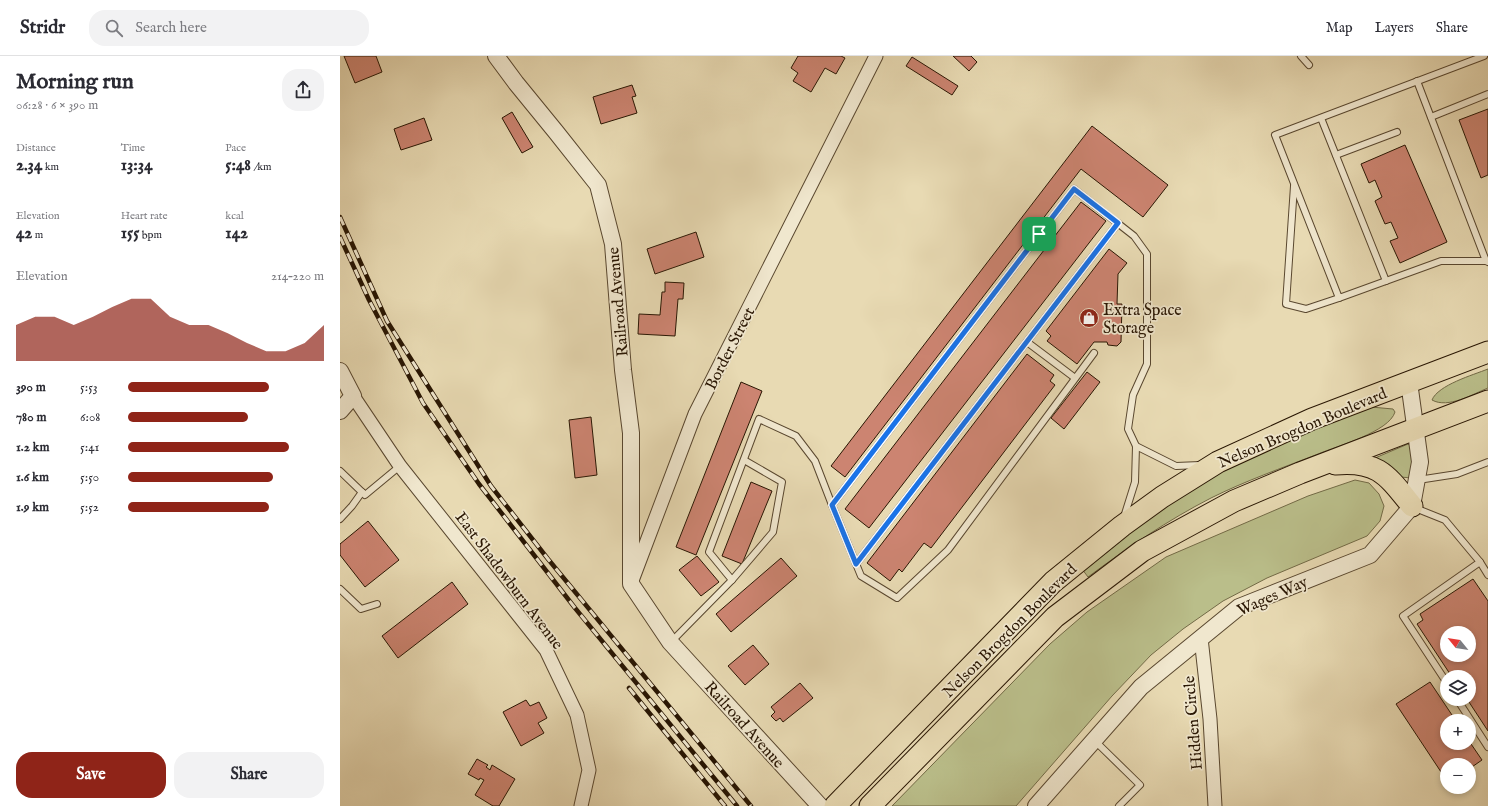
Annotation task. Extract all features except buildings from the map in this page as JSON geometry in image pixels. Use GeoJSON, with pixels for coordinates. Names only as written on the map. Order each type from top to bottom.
{"type":"FeatureCollection","features":[{"type":"Feature","properties":{"kind":"highway","name":"Nelson Brogdon Boulevard"},"geometry":{"type":"LineString","coordinates":[[835,806],[1053,582],[1122,526],[1162,497],[1213,465],[1312,419],[1488,352]]}},
{"type":"Feature","properties":{"kind":"highway","name":"Nelson Brogdon Boulevard"},"geometry":{"type":"LineString","coordinates":[[870,806],[1055,617],[1142,550],[1234,501],[1488,401]]}},
{"type":"Feature","properties":{"kind":"highway"},"geometry":{"type":"LineString","coordinates":[[1323,465],[1353,462],[1370,466],[1386,476],[1412,506]]}},
{"type":"Feature","properties":{"kind":"street","name":"Railroad Avenue"},"geometry":{"type":"LineString","coordinates":[[496,56],[598,185],[613,244],[623,370],[631,433],[631,584]]}},
{"type":"Feature","properties":{"kind":"street","name":"Border Street"},"geometry":{"type":"LineString","coordinates":[[631,584],[695,414],[876,56]]}},
{"type":"Feature","properties":{"kind":"street"},"geometry":{"type":"LineString","coordinates":[[340,371],[353,396],[340,411]]}},
{"type":"Feature","properties":{"kind":"street"},"geometry":{"type":"LineString","coordinates":[[1409,382],[1420,462],[1412,506]]}},
{"type":"Feature","properties":{"kind":"street","name":"East Shadowburn Avenue"},"geometry":{"type":"LineString","coordinates":[[353,396],[400,466],[546,650],[577,715],[589,770],[581,806]]}},
{"type":"Feature","properties":{"kind":"street","name":"Wages Way"},"geometry":{"type":"LineString","coordinates":[[1036,806],[1141,687],[1239,606],[1370,554],[1412,506]]}},
{"type":"Feature","properties":{"kind":"street"},"geometry":{"type":"LineString","coordinates":[[631,584],[670,642]]}},
{"type":"Feature","properties":{"kind":"street","name":"Hidden Circle"},"geometry":{"type":"LineString","coordinates":[[1201,638],[1210,719],[1215,806]]}},
{"type":"Feature","properties":{"kind":"street","name":"Railroad Avenue"},"geometry":{"type":"LineString","coordinates":[[670,642],[820,806]]}},
{"type":"Feature","properties":{"kind":"lane"},"geometry":{"type":"LineString","coordinates":[[1301,56],[1309,64]]}},
{"type":"Feature","properties":{"kind":"lane"},"geometry":{"type":"LineString","coordinates":[[1339,298],[1275,135],[1484,56]]}},
{"type":"Feature","properties":{"kind":"lane"},"geometry":{"type":"LineString","coordinates":[[1294,184],[1286,304],[1306,309],[1441,261],[1487,261],[1417,81]]}},
{"type":"Feature","properties":{"kind":"lane"},"geometry":{"type":"LineString","coordinates":[[1431,117],[1488,94]]}},
{"type":"Feature","properties":{"kind":"lane"},"geometry":{"type":"LineString","coordinates":[[1321,118],[1386,281]]}},
{"type":"Feature","properties":{"kind":"lane"},"geometry":{"type":"LineString","coordinates":[[1336,155],[1397,132]]}},
{"type":"Feature","properties":{"kind":"lane"},"geometry":{"type":"LineString","coordinates":[[832,505],[1074,189],[1134,236],[1147,254],[1147,364],[1134,395],[1128,430],[1136,446],[1135,482],[1122,526]]}},
{"type":"Feature","properties":{"kind":"lane"},"geometry":{"type":"LineString","coordinates":[[856,564],[1118,223]]}},
{"type":"Feature","properties":{"kind":"lane"},"geometry":{"type":"LineString","coordinates":[[1027,342],[1075,378]]}},
{"type":"Feature","properties":{"kind":"lane"},"geometry":{"type":"LineString","coordinates":[[732,580],[709,552],[759,419],[796,436],[815,461],[860,576],[897,598],[948,550],[1094,353]]}},
{"type":"Feature","properties":{"kind":"lane"},"geometry":{"type":"LineString","coordinates":[[1136,446],[1176,466],[1213,465]]}},
{"type":"Feature","properties":{"kind":"lane"},"geometry":{"type":"LineString","coordinates":[[670,642],[732,580],[773,532],[782,482],[744,460]]}},
{"type":"Feature","properties":{"kind":"lane"},"geometry":{"type":"LineString","coordinates":[[1417,480],[1457,474],[1488,462]]}},
{"type":"Feature","properties":{"kind":"lane"},"geometry":{"type":"LineString","coordinates":[[340,470],[364,495],[400,466]]}},
{"type":"Feature","properties":{"kind":"lane"},"geometry":{"type":"LineString","coordinates":[[340,519],[362,492]]}},
{"type":"Feature","properties":{"kind":"lane"},"geometry":{"type":"LineString","coordinates":[[1412,506],[1445,520],[1480,562],[1488,575]]}},
{"type":"Feature","properties":{"kind":"lane"},"geometry":{"type":"LineString","coordinates":[[1440,673],[1403,616],[1480,562]]}},
{"type":"Feature","properties":{"kind":"lane"},"geometry":{"type":"LineString","coordinates":[[340,589],[361,609],[377,604]]}},
{"type":"Feature","properties":{"kind":"lane"},"geometry":{"type":"LineString","coordinates":[[1462,706],[1488,747]]}},
{"type":"Feature","properties":{"kind":"lane"},"geometry":{"type":"LineString","coordinates":[[1094,740],[1140,785],[1120,806]]}},
{"type":"Feature","properties":{"kind":"green space"},"geometry":{"type":"Polygon","coordinates":[[[1488,369],[1488,388],[1453,402],[1445,403],[1432,400],[1448,385],[1488,369]]]}},
{"type":"Feature","properties":{"kind":"green space"},"geometry":{"type":"Polygon","coordinates":[[[1371,407],[1393,409],[1395,412],[1391,419],[1383,426],[1361,438],[1250,480],[1211,498],[1148,535],[1088,577],[1082,569],[1164,506],[1226,469],[1288,438],[1371,407]]]}},
{"type":"Feature","properties":{"kind":"green space"},"geometry":{"type":"Polygon","coordinates":[[[1408,444],[1411,446],[1414,458],[1413,475],[1411,478],[1401,477],[1375,458],[1408,444]]]}},
{"type":"Feature","properties":{"kind":"green space"},"geometry":{"type":"Polygon","coordinates":[[[1355,480],[1369,483],[1379,494],[1384,506],[1380,521],[1367,536],[1267,578],[1223,601],[1183,629],[1151,655],[1112,696],[1016,806],[892,806],[1050,644],[1087,612],[1166,557],[1308,496],[1355,480]]]}},
{"type":"Feature","properties":{"kind":"railway"},"geometry":{"type":"LineString","coordinates":[[340,217],[387,321],[491,486],[548,559],[751,806]]}},
{"type":"Feature","properties":{"kind":"railway"},"geometry":{"type":"LineString","coordinates":[[340,237],[369,300],[423,403],[479,484],[575,608],[737,806]]}},
{"type":"Feature","properties":{"kind":"railway"},"geometry":{"type":"LineString","coordinates":[[629,688],[725,806]]}},
{"type":"Feature","properties":{"kind":"place","name":"Extra Space Storage"},"geometry":{"type":"Point","coordinates":[1089,318]}},
{"type":"Feature","properties":{"kind":"route"},"geometry":{"type":"LineString","coordinates":[[1074,189],[1118,223],[856,564],[832,505],[1039,234],[1074,189]]}}]}
